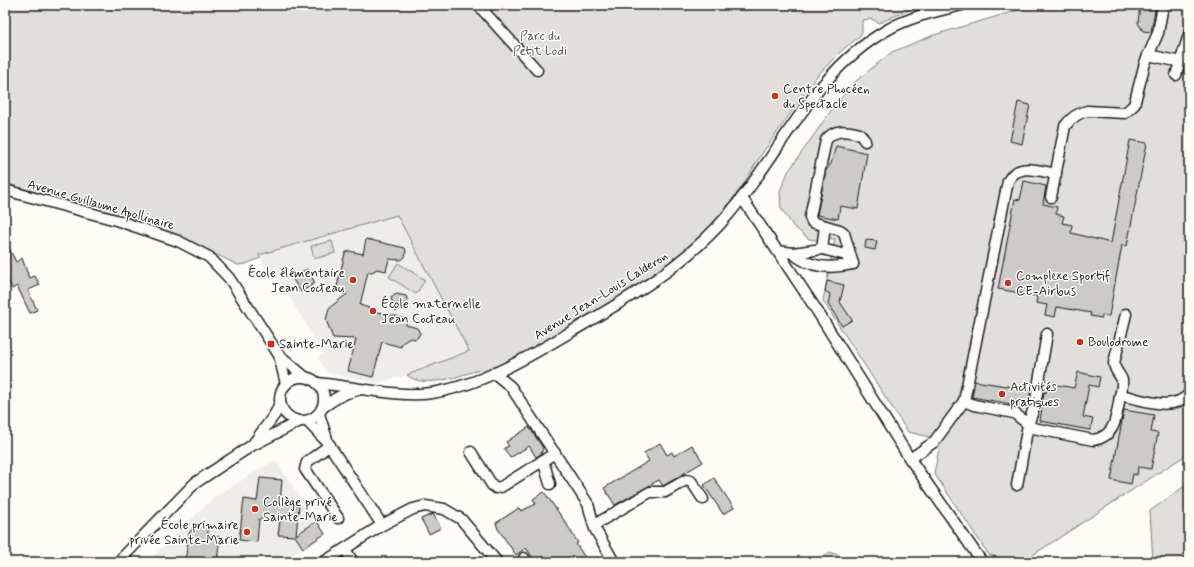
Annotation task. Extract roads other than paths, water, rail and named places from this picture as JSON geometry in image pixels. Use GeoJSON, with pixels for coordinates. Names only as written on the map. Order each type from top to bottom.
{"type":"FeatureCollection","features":[{"type":"Feature","properties":{"kind":"street"},"geometry":{"type":"LineString","coordinates":[[478,5],[537,70]]}},
{"type":"Feature","properties":{"kind":"street","name":"Avenue Jean-Louis Calderon"},"geometry":{"type":"LineString","coordinates":[[305,377],[317,383],[396,393],[432,393],[454,388],[494,373],[597,317],[668,272],[711,235],[742,198],[811,98],[851,55],[888,29],[962,5]]}},
{"type":"Feature","properties":{"kind":"street"},"geometry":{"type":"LineString","coordinates":[[1051,197],[1065,126],[1069,121],[1075,116],[1087,111],[1119,114],[1130,110],[1134,105],[1148,55],[1158,33],[1163,5]]}},
{"type":"Feature","properties":{"kind":"street"},"geometry":{"type":"LineString","coordinates":[[1176,75],[1188,47],[1189,35]]}},
{"type":"Feature","properties":{"kind":"street"},"geometry":{"type":"LineString","coordinates":[[1148,55],[1181,62]]}},
{"type":"Feature","properties":{"kind":"street"},"geometry":{"type":"LineString","coordinates":[[853,264],[844,233],[840,230],[812,222],[810,217],[826,140],[830,135],[841,130],[860,134],[865,141]]}},
{"type":"Feature","properties":{"kind":"street"},"geometry":{"type":"LineString","coordinates":[[910,459],[934,442],[964,401],[1008,181],[1014,172],[1024,168],[1056,174]]}},
{"type":"Feature","properties":{"kind":"street","name":"Avenue Guillaume Apollinaire"},"geometry":{"type":"LineString","coordinates":[[5,190],[116,220],[178,241],[209,257],[229,278],[279,355],[305,377]]}},
{"type":"Feature","properties":{"kind":"street"},"geometry":{"type":"LineString","coordinates":[[742,198],[778,251],[910,459],[982,562]]}},
{"type":"Feature","properties":{"kind":"street"},"geometry":{"type":"LineString","coordinates":[[822,249],[826,226]]}},
{"type":"Feature","properties":{"kind":"street"},"geometry":{"type":"LineString","coordinates":[[778,251],[794,253],[822,249],[846,256],[853,264]]}},
{"type":"Feature","properties":{"kind":"street"},"geometry":{"type":"LineString","coordinates":[[794,253],[807,263],[838,268],[853,264]]}},
{"type":"Feature","properties":{"kind":"street"},"geometry":{"type":"LineString","coordinates":[[964,401],[974,405],[1014,413],[1033,428],[1093,440],[1100,439],[1113,428],[1120,395],[1122,380],[1114,363],[1126,314]]}},
{"type":"Feature","properties":{"kind":"street"},"geometry":{"type":"LineString","coordinates":[[1017,485],[1028,425],[1035,405],[1047,334]]}},
{"type":"Feature","properties":{"kind":"street","name":"Avenue Guillaume Apollinaire"},"geometry":{"type":"LineString","coordinates":[[279,355],[286,384]]}},
{"type":"Feature","properties":{"kind":"street"},"geometry":{"type":"LineString","coordinates":[[511,365],[511,387]]}},
{"type":"Feature","properties":{"kind":"street"},"geometry":{"type":"LineString","coordinates":[[494,373],[511,387],[555,452],[588,504],[594,525],[614,562]]}},
{"type":"Feature","properties":{"kind":"street"},"geometry":{"type":"LineString","coordinates":[[286,384],[292,379],[305,377]]}},
{"type":"Feature","properties":{"kind":"street"},"geometry":{"type":"LineString","coordinates":[[317,383],[324,394],[320,411],[329,444]]}},
{"type":"Feature","properties":{"kind":"street","name":"Avenue Jean-Louis Calderon"},"geometry":{"type":"LineString","coordinates":[[251,446],[275,414],[280,403],[282,389],[286,384]]}},
{"type":"Feature","properties":{"kind":"street","name":"Avenue Jean-Louis Calderon"},"geometry":{"type":"LineString","coordinates":[[118,562],[187,490],[219,466],[251,446],[303,421],[320,411],[335,398],[347,392],[368,389]]}},
{"type":"Feature","properties":{"kind":"street"},"geometry":{"type":"LineString","coordinates":[[1120,395],[1167,405],[1180,402],[1189,394]]}},
{"type":"Feature","properties":{"kind":"street"},"geometry":{"type":"LineString","coordinates":[[280,403],[287,416],[303,421],[329,444],[382,525]]}},
{"type":"Feature","properties":{"kind":"street"},"geometry":{"type":"LineString","coordinates":[[329,444],[307,462],[305,469],[338,518]]}},
{"type":"Feature","properties":{"kind":"street"},"geometry":{"type":"LineString","coordinates":[[471,452],[492,485],[496,488],[501,487],[555,452]]}},
{"type":"Feature","properties":{"kind":"street"},"geometry":{"type":"LineString","coordinates":[[543,460],[550,484]]}},
{"type":"Feature","properties":{"kind":"street"},"geometry":{"type":"LineString","coordinates":[[594,525],[650,492],[665,492],[686,480],[691,481],[703,499]]}},
{"type":"Feature","properties":{"kind":"street"},"geometry":{"type":"LineString","coordinates":[[324,562],[382,525],[419,507],[431,507],[444,509],[456,514],[465,522],[497,562]]}},
{"type":"Feature","properties":{"kind":"street"},"geometry":{"type":"LineString","coordinates":[[344,549],[353,562]]}},
{"type":"Feature","properties":{"kind":"place","name":"Centre Phocéen du Spectacle"},"geometry":{"type":"Point","coordinates":[775,96]}},
{"type":"Feature","properties":{"kind":"place","name":"École élémentaire Jean Cocteau"},"geometry":{"type":"Point","coordinates":[353,280]}},
{"type":"Feature","properties":{"kind":"place","name":"Complexe Sportif CE-Airbus"},"geometry":{"type":"Point","coordinates":[1008,283]}},
{"type":"Feature","properties":{"kind":"place","name":"École maternelle Jean Cocteau"},"geometry":{"type":"Point","coordinates":[373,311]}},
{"type":"Feature","properties":{"kind":"place","name":"Boulodrome"},"geometry":{"type":"Point","coordinates":[1080,342]}},
{"type":"Feature","properties":{"kind":"place","name":"Sainte-Marie"},"geometry":{"type":"Point","coordinates":[271,344]}},
{"type":"Feature","properties":{"kind":"place","name":"Activités pratiques"},"geometry":{"type":"Point","coordinates":[1002,394]}},
{"type":"Feature","properties":{"kind":"place","name":"Collège privé Sainte-Marie"},"geometry":{"type":"Point","coordinates":[255,509]}},
{"type":"Feature","properties":{"kind":"place","name":"École primaire privée Sainte-Marie"},"geometry":{"type":"Point","coordinates":[247,532]}},
{"type":"Feature","properties":{"kind":"park label","name":"Parc du Petit Lodi"},"geometry":{"type":"Point","coordinates":[540,44]}}]}
